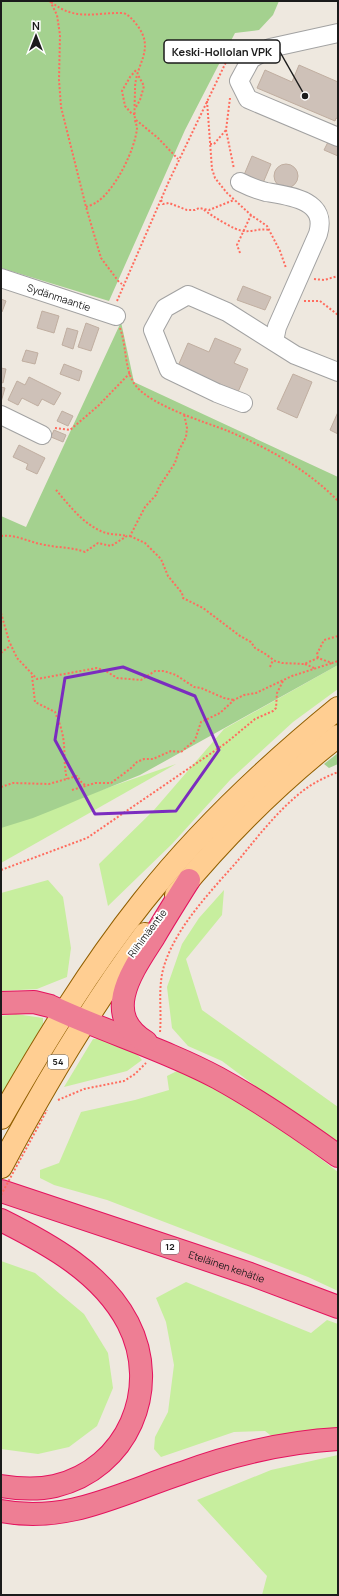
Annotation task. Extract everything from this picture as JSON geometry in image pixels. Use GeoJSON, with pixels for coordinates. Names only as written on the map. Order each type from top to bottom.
{"type":"FeatureCollection","features":[{"type":"Feature","properties":{"kind":"highway"},"geometry":{"type":"LineString","coordinates":[[189,880],[134,968],[124,990],[123,1013],[127,1023],[134,1033],[158,1048],[257,1100],[338,1156]]}},
{"type":"Feature","properties":{"kind":"highway"},"geometry":{"type":"LineString","coordinates":[[1,1003],[34,1002],[63,1012],[84,1022],[158,1048]]}},
{"type":"Feature","properties":{"kind":"highway","name":"Eteläinen kehätie"},"geometry":{"type":"LineString","coordinates":[[1,1190],[250,1274],[338,1306]]}},
{"type":"Feature","properties":{"kind":"highway"},"geometry":{"type":"LineString","coordinates":[[1,1220],[46,1244],[75,1263],[100,1284],[128,1322],[134,1336],[142,1380],[139,1406],[128,1432],[111,1455],[100,1465],[75,1479],[56,1486],[34,1489],[1,1486]]}},
{"type":"Feature","properties":{"kind":"highway"},"geometry":{"type":"LineString","coordinates":[[1,1511],[48,1515],[72,1511],[210,1464],[268,1449],[338,1439]]}},
{"type":"Feature","properties":{"kind":"main road"},"geometry":{"type":"LineString","coordinates":[[63,1012],[143,901],[178,860],[261,773],[338,708]]}},
{"type":"Feature","properties":{"kind":"main road","name":"Riihimäentie"},"geometry":{"type":"LineString","coordinates":[[1,1167],[46,1106],[84,1022],[130,954],[189,880],[220,845],[273,792],[338,736]]}},
{"type":"Feature","properties":{"kind":"main road","name":"54"},"geometry":{"type":"LineString","coordinates":[[1,1118],[63,1012]]}},
{"type":"Feature","properties":{"kind":"street"},"geometry":{"type":"LineString","coordinates":[[338,33],[270,48],[251,59],[239,81],[248,99],[338,137]]}},
{"type":"Feature","properties":{"kind":"street"},"geometry":{"type":"LineString","coordinates":[[237,177],[266,192],[281,193],[300,199],[315,210],[319,215],[320,227],[318,234],[286,305],[277,327],[274,341]]}},
{"type":"Feature","properties":{"kind":"street","name":"Sydänmaantie"},"geometry":{"type":"LineString","coordinates":[[1,278],[116,316]]}},
{"type":"Feature","properties":{"kind":"street"},"geometry":{"type":"LineString","coordinates":[[243,403],[216,393],[169,370],[153,330],[165,308],[188,295],[227,312],[295,355],[338,372]]}},
{"type":"Feature","properties":{"kind":"street"},"geometry":{"type":"LineString","coordinates":[[1,415],[42,435]]}},
{"type":"Feature","properties":{"kind":"path"},"geometry":{"type":"LineString","coordinates":[[50,2],[61,10],[77,15],[124,13],[131,17],[140,28],[145,42],[144,56],[138,68],[130,77],[122,91],[125,106],[132,114],[135,114]]}},
{"type":"Feature","properties":{"kind":"path"},"geometry":{"type":"LineString","coordinates":[[50,2],[57,15],[60,35],[59,80],[61,107],[86,207],[101,258],[122,284]]}},
{"type":"Feature","properties":{"kind":"path"},"geometry":{"type":"LineString","coordinates":[[270,48],[260,41],[253,40],[242,42],[236,46],[227,60],[179,159],[122,284],[118,297],[116,316],[125,347],[130,373],[136,386],[147,396],[184,414],[227,431],[279,456],[326,488],[338,501]]}},
{"type":"Feature","properties":{"kind":"path"},"geometry":{"type":"LineString","coordinates":[[86,207],[98,202],[115,182],[129,159],[134,144],[137,126],[135,119],[135,90],[138,68]]}},
{"type":"Feature","properties":{"kind":"path"},"geometry":{"type":"LineString","coordinates":[[135,108],[140,100],[144,86],[137,74]]}},
{"type":"Feature","properties":{"kind":"path"},"geometry":{"type":"LineString","coordinates":[[237,177],[226,130],[229,103],[239,81]]}},
{"type":"Feature","properties":{"kind":"path"},"geometry":{"type":"LineString","coordinates":[[135,119],[158,138],[179,159]]}},
{"type":"Feature","properties":{"kind":"path"},"geometry":{"type":"LineString","coordinates":[[210,144],[214,144],[226,130]]}},
{"type":"Feature","properties":{"kind":"path"},"geometry":{"type":"LineString","coordinates":[[161,200],[163,204],[169,203],[187,210],[201,208],[209,210],[234,200]]}},
{"type":"Feature","properties":{"kind":"path"},"geometry":{"type":"LineString","coordinates":[[201,208],[216,218],[243,231],[261,228],[269,230]]}},
{"type":"Feature","properties":{"kind":"path"},"geometry":{"type":"LineString","coordinates":[[240,253],[238,245],[251,215]]}},
{"type":"Feature","properties":{"kind":"path"},"geometry":{"type":"LineString","coordinates":[[298,279],[324,280],[338,276]]}},
{"type":"Feature","properties":{"kind":"path"},"geometry":{"type":"LineString","coordinates":[[286,305],[300,301],[320,301],[338,314]]}},
{"type":"Feature","properties":{"kind":"path"},"geometry":{"type":"LineString","coordinates":[[42,435],[57,427],[70,430],[98,406],[130,373]]}},
{"type":"Feature","properties":{"kind":"path"},"geometry":{"type":"LineString","coordinates":[[1,536],[13,535],[25,541],[52,546],[63,546],[85,552],[98,543],[111,546],[129,536],[145,507],[156,495],[159,486],[175,463],[179,450],[186,437],[187,428],[184,414]]}},
{"type":"Feature","properties":{"kind":"path"},"geometry":{"type":"LineString","coordinates":[[56,490],[82,518],[92,525],[104,532],[129,536],[145,542],[161,559],[168,576],[172,579],[186,600],[203,608],[240,636],[251,642],[255,648],[273,660],[282,663],[304,664],[314,669]]}},
{"type":"Feature","properties":{"kind":"path"},"geometry":{"type":"LineString","coordinates":[[1,613],[10,645],[17,658],[32,676],[40,679],[97,668],[117,678],[141,680],[156,671],[164,671],[176,675],[194,687],[201,688],[224,698],[234,700]]}},
{"type":"Feature","properties":{"kind":"path"},"geometry":{"type":"LineString","coordinates":[[318,658],[317,654],[324,640],[338,636]]}},
{"type":"Feature","properties":{"kind":"path"},"geometry":{"type":"LineString","coordinates":[[1,653],[10,645]]}},
{"type":"Feature","properties":{"kind":"path"},"geometry":{"type":"LineString","coordinates":[[304,664],[318,658],[332,663]]}},
{"type":"Feature","properties":{"kind":"path"},"geometry":{"type":"LineString","coordinates":[[270,667],[273,660]]}},
{"type":"Feature","properties":{"kind":"path"},"geometry":{"type":"LineString","coordinates":[[72,790],[95,783],[110,782],[144,758],[153,759],[170,751],[181,752],[195,740],[201,722],[220,714],[234,700],[338,661]]}},
{"type":"Feature","properties":{"kind":"path"},"geometry":{"type":"LineString","coordinates":[[32,676],[34,702],[55,712],[62,732],[65,754],[63,765],[67,779]]}},
{"type":"Feature","properties":{"kind":"path"},"geometry":{"type":"LineString","coordinates":[[1,870],[87,838],[100,830],[226,743],[255,719],[273,711],[276,708],[277,693],[284,681]]}},
{"type":"Feature","properties":{"kind":"path"},"geometry":{"type":"LineString","coordinates":[[1,1195],[46,1106],[84,1089],[124,1081],[140,1070],[158,1048],[159,990],[162,972],[171,948],[183,928],[225,876],[288,804],[314,783],[338,772]]}},
{"type":"Feature","properties":{"kind":"path"},"geometry":{"type":"LineString","coordinates":[[1,787],[13,783],[49,784],[77,776],[82,783],[89,786]]}},
{"type":"Feature","properties":{"kind":"highlighted area"},"geometry":{"type":"Polygon","coordinates":[[[123,667],[195,696],[219,750],[176,811],[95,814],[55,740],[65,678],[123,667]]]}},
{"type":"Feature","properties":{"kind":"green space"},"geometry":{"type":"Polygon","coordinates":[[[1,1],[279,1],[273,15],[259,30],[235,33],[185,130],[109,301],[1,268],[1,1]]]}},
{"type":"Feature","properties":{"kind":"green space"},"geometry":{"type":"Polygon","coordinates":[[[121,322],[134,382],[338,477],[338,665],[140,775],[33,818],[1,828],[1,516],[26,527],[121,322]]]}},
{"type":"Feature","properties":{"kind":"green space"},"geometry":{"type":"Polygon","coordinates":[[[338,665],[338,689],[293,722],[231,779],[172,844],[108,906],[99,864],[154,810],[224,729],[338,665]]]}},
{"type":"Feature","properties":{"kind":"green space"},"geometry":{"type":"Polygon","coordinates":[[[338,753],[338,764],[329,768],[324,764],[338,753]]]}},
{"type":"Feature","properties":{"kind":"green space"},"geometry":{"type":"Polygon","coordinates":[[[176,764],[1,863],[1,825],[176,764]]]}},
{"type":"Feature","properties":{"kind":"green space"},"geometry":{"type":"Polygon","coordinates":[[[48,880],[63,897],[71,948],[67,977],[37,989],[1,991],[1,893],[48,880]]]}},
{"type":"Feature","properties":{"kind":"green space"},"geometry":{"type":"Polygon","coordinates":[[[224,890],[222,915],[186,959],[202,1010],[338,1107],[338,1148],[222,1061],[188,1046],[172,1028],[167,987],[182,944],[199,918],[224,890]]]}},
{"type":"Feature","properties":{"kind":"green space"},"geometry":{"type":"Polygon","coordinates":[[[16,1014],[43,1018],[43,1024],[1,1095],[1,1016],[16,1014]]]}},
{"type":"Feature","properties":{"kind":"green space"},"geometry":{"type":"Polygon","coordinates":[[[93,1039],[106,1040],[127,1048],[138,1055],[142,1060],[127,1071],[64,1087],[93,1039]]]}},
{"type":"Feature","properties":{"kind":"green space"},"geometry":{"type":"Polygon","coordinates":[[[181,1069],[202,1080],[262,1117],[338,1172],[338,1291],[308,1277],[107,1200],[54,1185],[40,1178],[40,1170],[59,1163],[81,1112],[135,1100],[169,1090],[167,1076],[181,1069]]]}},
{"type":"Feature","properties":{"kind":"green space"},"geometry":{"type":"Polygon","coordinates":[[[1,1261],[35,1273],[84,1314],[108,1353],[113,1388],[97,1426],[69,1447],[38,1454],[1,1449],[1,1261]]]}},
{"type":"Feature","properties":{"kind":"green space"},"geometry":{"type":"Polygon","coordinates":[[[186,1282],[311,1333],[327,1320],[338,1324],[338,1427],[274,1438],[265,1431],[234,1432],[161,1457],[154,1449],[155,1437],[168,1412],[174,1365],[166,1322],[156,1298],[186,1282]]]}},
{"type":"Feature","properties":{"kind":"green space"},"geometry":{"type":"Polygon","coordinates":[[[338,1455],[338,1595],[262,1595],[267,1576],[197,1500],[271,1470],[338,1455]]]}},
{"type":"Feature","properties":{"kind":"building"},"geometry":{"type":"Polygon","coordinates":[[[299,65],[338,82],[338,119],[336,118],[335,121],[257,88],[265,70],[292,82],[299,65]]]}},
{"type":"Feature","properties":{"kind":"building"},"geometry":{"type":"Polygon","coordinates":[[[328,142],[338,147],[338,156],[324,150],[328,142]]]}},
{"type":"Feature","properties":{"kind":"building"},"geometry":{"type":"Polygon","coordinates":[[[252,156],[271,164],[263,183],[244,175],[252,156]]]}},
{"type":"Feature","properties":{"kind":"building"},"geometry":{"type":"Polygon","coordinates":[[[286,164],[295,167],[298,176],[295,185],[286,188],[277,185],[274,176],[277,167],[286,164]]]}},
{"type":"Feature","properties":{"kind":"building"},"geometry":{"type":"Polygon","coordinates":[[[243,286],[271,297],[265,310],[237,300],[243,286]]]}},
{"type":"Feature","properties":{"kind":"building"},"geometry":{"type":"Polygon","coordinates":[[[1,299],[6,301],[2,312],[1,312],[1,299]]]}},
{"type":"Feature","properties":{"kind":"building"},"geometry":{"type":"Polygon","coordinates":[[[42,311],[59,316],[54,333],[37,328],[42,311]]]}},
{"type":"Feature","properties":{"kind":"building"},"geometry":{"type":"Polygon","coordinates":[[[86,323],[99,328],[91,351],[78,347],[86,323]]]}},
{"type":"Feature","properties":{"kind":"building"},"geometry":{"type":"Polygon","coordinates":[[[67,328],[78,331],[73,349],[62,345],[67,328]]]}},
{"type":"Feature","properties":{"kind":"building"},"geometry":{"type":"Polygon","coordinates":[[[215,338],[241,349],[234,363],[248,369],[238,392],[178,366],[188,343],[209,352],[215,338]]]}},
{"type":"Feature","properties":{"kind":"building"},"geometry":{"type":"Polygon","coordinates":[[[26,350],[38,353],[35,364],[22,361],[26,350]]]}},
{"type":"Feature","properties":{"kind":"building"},"geometry":{"type":"Polygon","coordinates":[[[64,364],[82,371],[79,381],[60,374],[64,364]]]}},
{"type":"Feature","properties":{"kind":"building"},"geometry":{"type":"Polygon","coordinates":[[[1,368],[6,369],[3,383],[1,382],[1,368]]]}},
{"type":"Feature","properties":{"kind":"building"},"geometry":{"type":"Polygon","coordinates":[[[293,374],[312,382],[297,418],[277,409],[293,374]]]}},
{"type":"Feature","properties":{"kind":"building"},"geometry":{"type":"Polygon","coordinates":[[[29,377],[61,393],[54,405],[42,399],[38,406],[22,398],[18,405],[8,400],[17,381],[25,385],[29,377]]]}},
{"type":"Feature","properties":{"kind":"building"},"geometry":{"type":"Polygon","coordinates":[[[1,387],[5,388],[1,402],[1,387]]]}},
{"type":"Feature","properties":{"kind":"building"},"geometry":{"type":"Polygon","coordinates":[[[62,411],[73,416],[68,426],[57,421],[62,411]]]}},
{"type":"Feature","properties":{"kind":"building"},"geometry":{"type":"Polygon","coordinates":[[[338,412],[338,434],[330,430],[338,412]]]}},
{"type":"Feature","properties":{"kind":"building"},"geometry":{"type":"Polygon","coordinates":[[[54,430],[66,435],[63,442],[51,437],[54,430]]]}},
{"type":"Feature","properties":{"kind":"building"},"geometry":{"type":"Polygon","coordinates":[[[19,445],[45,458],[37,474],[26,469],[28,464],[13,457],[19,445]]]}},
{"type":"Feature","properties":{"kind":"place","name":"Keski-Hollolan VPK"},"geometry":{"type":"Point","coordinates":[305,96]}}]}
